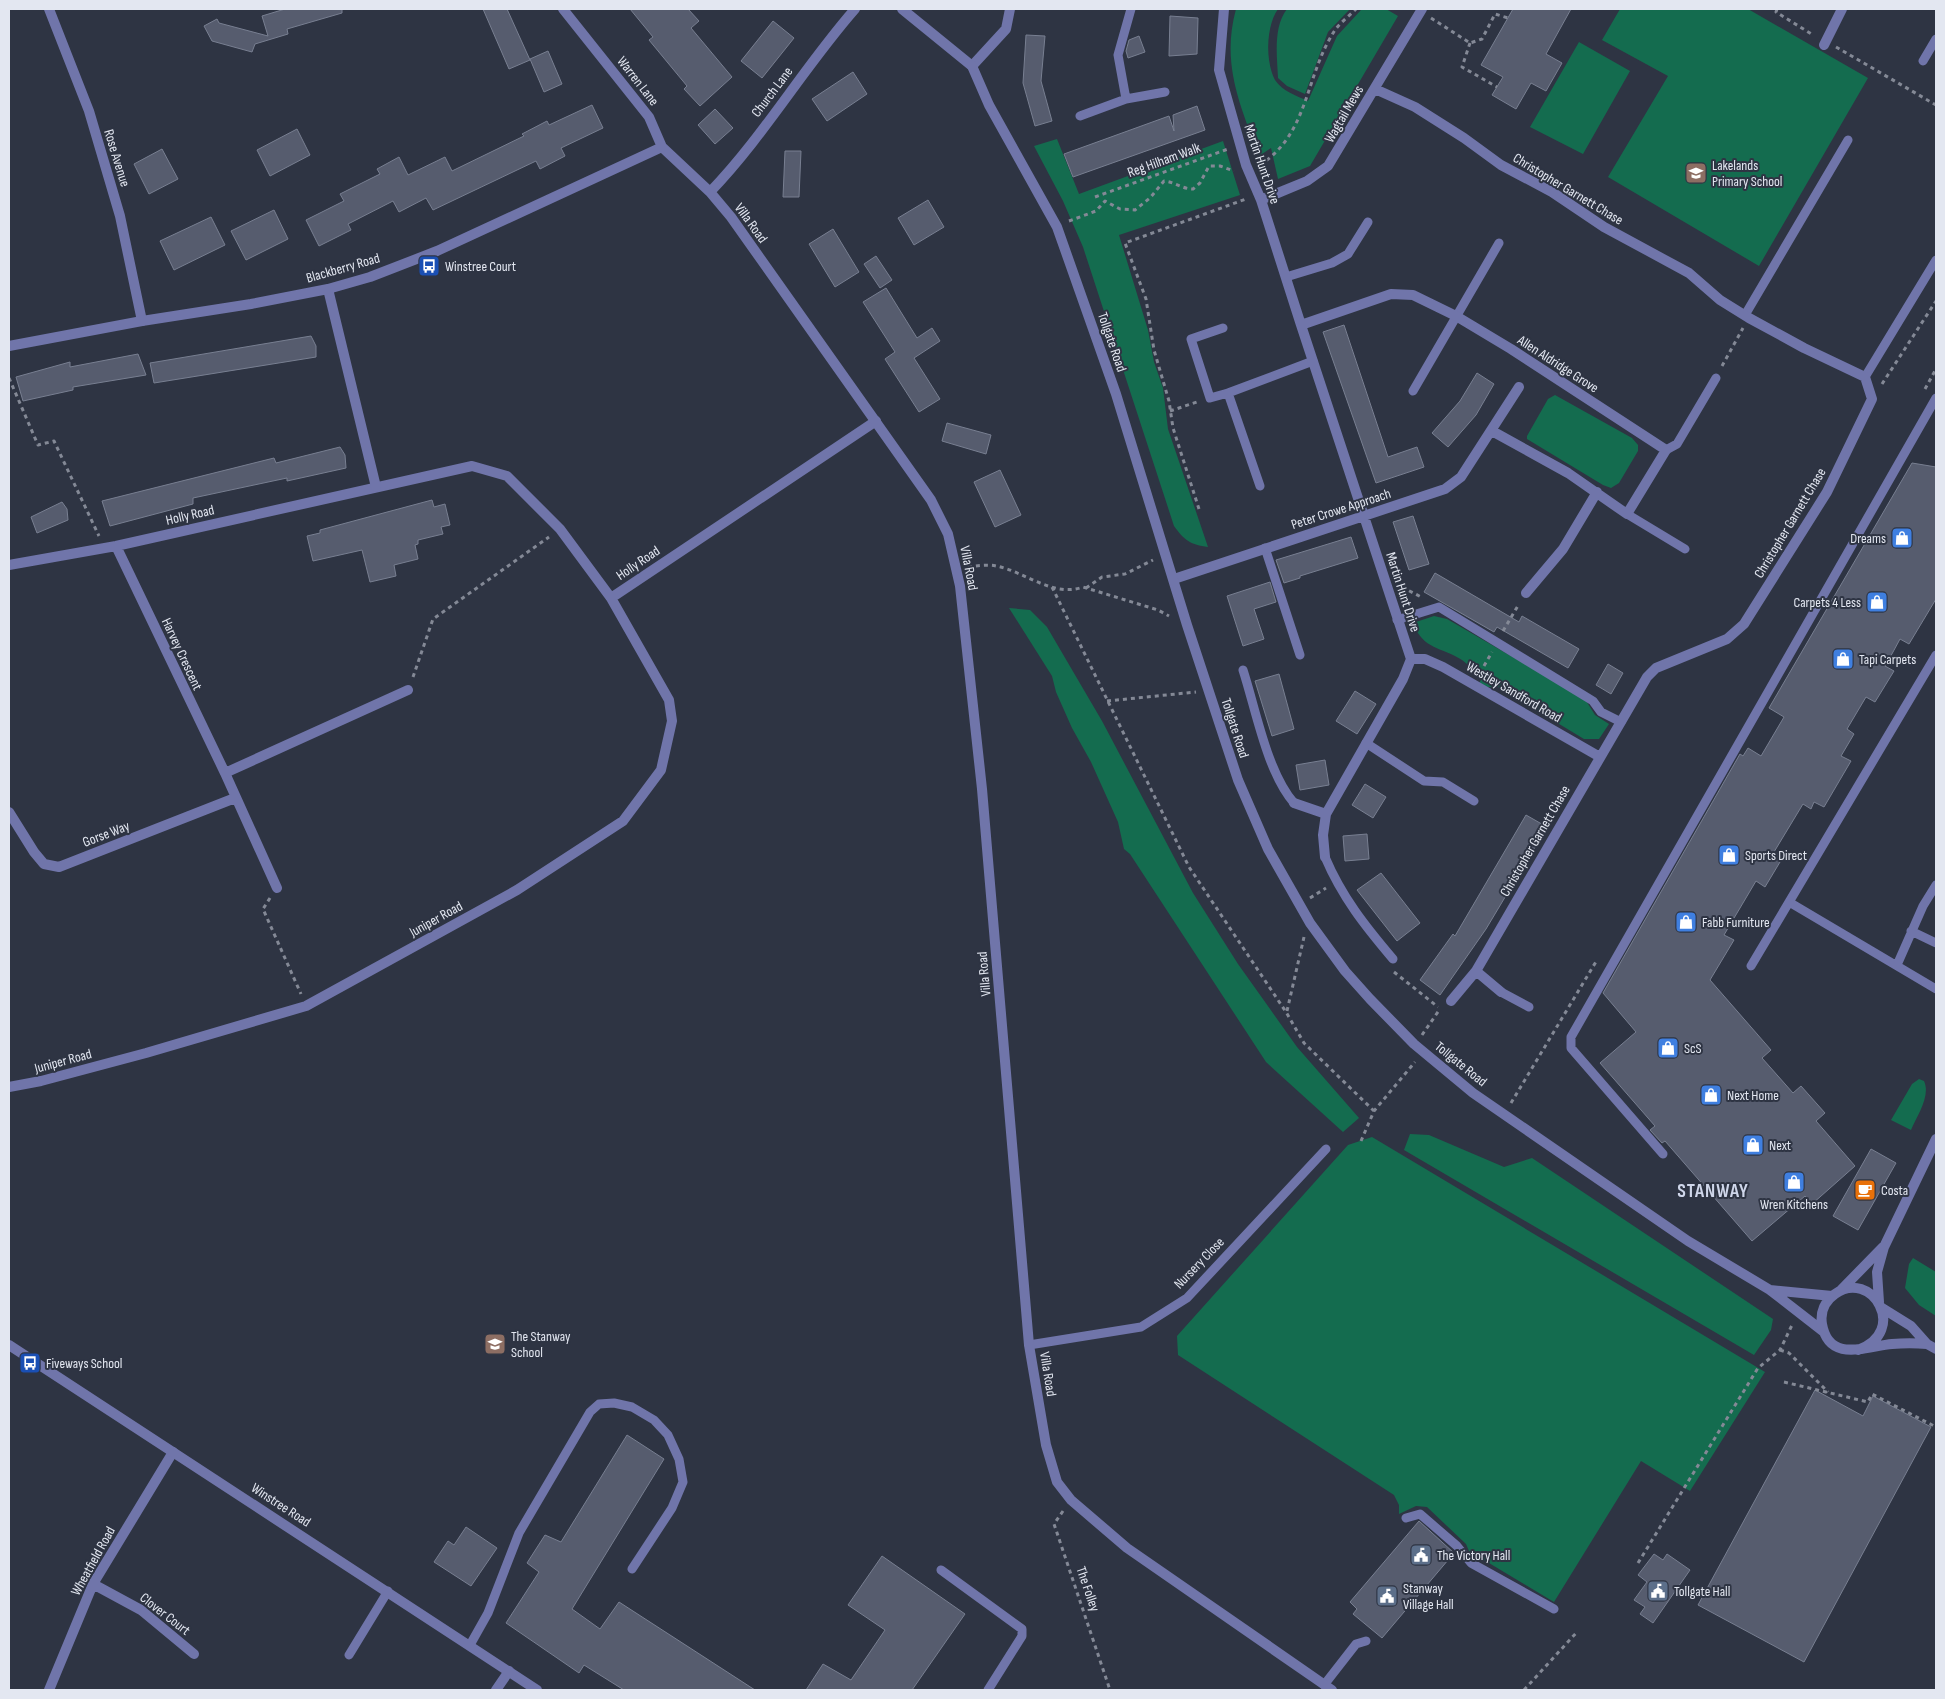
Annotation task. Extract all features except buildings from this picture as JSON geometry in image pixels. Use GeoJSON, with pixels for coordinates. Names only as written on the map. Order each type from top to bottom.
{"type":"FeatureCollection","features":[{"type":"Feature","properties":{"kind":"street","name":"Rose Avenue"},"geometry":{"type":"LineString","coordinates":[[49,9],[89,111],[120,216],[142,321]]}},
{"type":"Feature","properties":{"kind":"street","name":"Warren Lane"},"geometry":{"type":"LineString","coordinates":[[563,9],[649,116],[662,147],[710,192]]}},
{"type":"Feature","properties":{"kind":"street","name":"Church Lane"},"geometry":{"type":"LineString","coordinates":[[710,192],[733,168],[825,43],[855,9]]}},
{"type":"Feature","properties":{"kind":"street","name":"Tollgate Road"},"geometry":{"type":"LineString","coordinates":[[902,9],[972,66],[989,105],[1046,204],[1057,227],[1116,394],[1187,625],[1251,815],[1284,879],[1308,920],[1344,970],[1423,1052],[1473,1093],[1688,1241],[1770,1290],[1798,1314],[1824,1332],[1837,1347],[1858,1350],[1891,1344],[1932,1346]]}},
{"type":"Feature","properties":{"kind":"street"},"geometry":{"type":"LineString","coordinates":[[972,66],[1006,29],[1010,9]]}},
{"type":"Feature","properties":{"kind":"street","name":"Martin Hunt Drive"},"geometry":{"type":"LineString","coordinates":[[1224,9],[1219,70],[1240,145],[1247,168],[1260,197],[1362,515],[1411,660]]}},
{"type":"Feature","properties":{"kind":"street"},"geometry":{"type":"LineString","coordinates":[[1825,42],[1842,9]]}},
{"type":"Feature","properties":{"kind":"street","name":"Wagtail Mews"},"geometry":{"type":"LineString","coordinates":[[1260,197],[1308,181],[1325,170],[1335,158],[1421,11]]}},
{"type":"Feature","properties":{"kind":"street","name":"Christopher Garnett Chase"},"geometry":{"type":"LineString","coordinates":[[1375,89],[1415,107],[1464,138],[1501,165],[1552,192],[1604,227],[1689,274],[1720,300],[1747,316],[1804,348],[1865,377]]}},
{"type":"Feature","properties":{"kind":"street","name":"Blackberry Road"},"geometry":{"type":"LineString","coordinates":[[9,346],[142,321],[251,304],[328,289],[370,277],[437,251],[662,147]]}},
{"type":"Feature","properties":{"kind":"street","name":"Villa Road"},"geometry":{"type":"LineString","coordinates":[[710,192],[931,500],[948,534],[957,567],[982,789],[1029,1345],[1046,1445],[1057,1482],[1071,1500],[1127,1548],[1328,1688]]}},
{"type":"Feature","properties":{"kind":"street"},"geometry":{"type":"LineString","coordinates":[[328,289],[376,487]]}},
{"type":"Feature","properties":{"kind":"street","name":"Allen Aldridge Grove"},"geometry":{"type":"LineString","coordinates":[[1301,325],[1391,294],[1413,295],[1456,316],[1666,450]]}},
{"type":"Feature","properties":{"kind":"street"},"geometry":{"type":"LineString","coordinates":[[1865,377],[1872,399]]}},
{"type":"Feature","properties":{"kind":"street","name":"Peter Crowe Approach"},"geometry":{"type":"LineString","coordinates":[[1174,579],[1445,489],[1461,477],[1519,388]]}},
{"type":"Feature","properties":{"kind":"street","name":"Christopher Garnett Chase"},"geometry":{"type":"LineString","coordinates":[[1451,1001],[1476,971],[1647,677],[1656,668],[1727,639],[1744,624],[1827,492],[1872,399]]}},
{"type":"Feature","properties":{"kind":"street","name":"Holly Road"},"geometry":{"type":"LineString","coordinates":[[9,565],[116,546],[472,466],[507,476],[560,529],[611,598],[876,422]]}},
{"type":"Feature","properties":{"kind":"street"},"geometry":{"type":"LineString","coordinates":[[1492,431],[1568,473],[1627,514],[1666,450]]}},
{"type":"Feature","properties":{"kind":"street"},"geometry":{"type":"LineString","coordinates":[[1526,593],[1563,550],[1597,492]]}},
{"type":"Feature","properties":{"kind":"street","name":"Harvey Crescent"},"geometry":{"type":"LineString","coordinates":[[116,546],[225,773],[276,888]]}},
{"type":"Feature","properties":{"kind":"street","name":"Juniper Road"},"geometry":{"type":"LineString","coordinates":[[9,1087],[69,1074],[306,1006],[518,890],[623,821],[661,770],[672,721],[669,700],[611,598]]}},
{"type":"Feature","properties":{"kind":"street","name":"Westley Sandford Road"},"geometry":{"type":"LineString","coordinates":[[1411,660],[1425,659],[1443,667],[1600,757]]}},
{"type":"Feature","properties":{"kind":"street"},"geometry":{"type":"LineString","coordinates":[[1325,857],[1323,835],[1326,814],[1403,679],[1411,660]]}},
{"type":"Feature","properties":{"kind":"street"},"geometry":{"type":"LineString","coordinates":[[225,773],[408,690]]}},
{"type":"Feature","properties":{"kind":"street","name":"Gorse Way"},"geometry":{"type":"LineString","coordinates":[[9,812],[34,852],[44,864],[59,867],[236,798]]}},
{"type":"Feature","properties":{"kind":"street"},"geometry":{"type":"LineString","coordinates":[[1294,803],[1326,814]]}},
{"type":"Feature","properties":{"kind":"street"},"geometry":{"type":"LineString","coordinates":[[1476,971],[1501,992]]}},
{"type":"Feature","properties":{"kind":"street"},"geometry":{"type":"LineString","coordinates":[[1858,1350],[1874,1342],[1880,1335],[1884,1317],[1880,1305],[1877,1272],[1884,1247],[1936,1139]]}},
{"type":"Feature","properties":{"kind":"street"},"geometry":{"type":"LineString","coordinates":[[1824,1332],[1822,1312],[1837,1293],[1884,1247]]}},
{"type":"Feature","properties":{"kind":"street","name":"Tollgate Road"},"geometry":{"type":"LineString","coordinates":[[1770,1290],[1837,1293],[1850,1288],[1866,1291],[1880,1305],[1910,1326],[1932,1346]]}},
{"type":"Feature","properties":{"kind":"street","name":"Winstree Road"},"geometry":{"type":"LineString","coordinates":[[9,1346],[388,1591],[537,1690]]}},
{"type":"Feature","properties":{"kind":"street","name":"Wheatfield Road"},"geometry":{"type":"LineString","coordinates":[[49,1690],[93,1584],[173,1452]]}},
{"type":"Feature","properties":{"kind":"street","name":"Clover Court"},"geometry":{"type":"LineString","coordinates":[[93,1584],[141,1610],[194,1654]]}},
{"type":"Feature","properties":{"kind":"street"},"geometry":{"type":"LineString","coordinates":[[496,1690],[509,1671]]}},
{"type":"Feature","properties":{"kind":"lane"},"geometry":{"type":"LineString","coordinates":[[1126,99],[1118,55],[1131,9]]}},
{"type":"Feature","properties":{"kind":"lane"},"geometry":{"type":"LineString","coordinates":[[1924,61],[1936,39]]}},
{"type":"Feature","properties":{"kind":"lane"},"geometry":{"type":"LineString","coordinates":[[1080,116],[1126,99],[1165,92]]}},
{"type":"Feature","properties":{"kind":"lane"},"geometry":{"type":"LineString","coordinates":[[1747,316],[1848,140]]}},
{"type":"Feature","properties":{"kind":"lane"},"geometry":{"type":"LineString","coordinates":[[1286,277],[1332,263],[1348,254],[1368,222]]}},
{"type":"Feature","properties":{"kind":"lane"},"geometry":{"type":"LineString","coordinates":[[1413,391],[1498,243]]}},
{"type":"Feature","properties":{"kind":"lane"},"geometry":{"type":"LineString","coordinates":[[1865,377],[1936,260]]}},
{"type":"Feature","properties":{"kind":"lane"},"geometry":{"type":"LineString","coordinates":[[1223,328],[1191,339],[1210,398],[1313,361]]}},
{"type":"Feature","properties":{"kind":"lane"},"geometry":{"type":"LineString","coordinates":[[1666,450],[1677,444],[1716,378]]}},
{"type":"Feature","properties":{"kind":"lane"},"geometry":{"type":"LineString","coordinates":[[1228,393],[1260,486]]}},
{"type":"Feature","properties":{"kind":"lane"},"geometry":{"type":"LineString","coordinates":[[1663,1154],[1571,1048],[1570,1037],[1936,398]]}},
{"type":"Feature","properties":{"kind":"lane"},"geometry":{"type":"LineString","coordinates":[[1627,514],[1685,549]]}},
{"type":"Feature","properties":{"kind":"lane"},"geometry":{"type":"LineString","coordinates":[[1265,548],[1300,655]]}},
{"type":"Feature","properties":{"kind":"lane"},"geometry":{"type":"LineString","coordinates":[[1397,620],[1439,607],[1593,701],[1601,712],[1621,722]]}},
{"type":"Feature","properties":{"kind":"lane"},"geometry":{"type":"LineString","coordinates":[[1751,966],[1936,655]]}},
{"type":"Feature","properties":{"kind":"lane"},"geometry":{"type":"LineString","coordinates":[[1243,670],[1274,769],[1283,789],[1294,803]]}},
{"type":"Feature","properties":{"kind":"lane"},"geometry":{"type":"LineString","coordinates":[[1366,743],[1424,781],[1443,782],[1474,801]]}},
{"type":"Feature","properties":{"kind":"lane"},"geometry":{"type":"LineString","coordinates":[[1325,857],[1337,886],[1356,914],[1393,959]]}},
{"type":"Feature","properties":{"kind":"lane"},"geometry":{"type":"LineString","coordinates":[[1897,965],[1911,931],[1936,885]]}},
{"type":"Feature","properties":{"kind":"lane"},"geometry":{"type":"LineString","coordinates":[[1789,902],[1936,990]]}},
{"type":"Feature","properties":{"kind":"lane"},"geometry":{"type":"LineString","coordinates":[[1911,931],[1936,943]]}},
{"type":"Feature","properties":{"kind":"lane"},"geometry":{"type":"LineString","coordinates":[[1501,992],[1529,1007]]}},
{"type":"Feature","properties":{"kind":"lane","name":"Nursery Close"},"geometry":{"type":"LineString","coordinates":[[1029,1345],[1140,1327],[1187,1298],[1326,1149]]}},
{"type":"Feature","properties":{"kind":"lane"},"geometry":{"type":"LineString","coordinates":[[470,1645],[488,1613],[519,1532],[590,1412],[599,1404],[614,1403],[632,1407],[654,1420],[668,1435],[680,1466],[683,1482],[672,1508],[632,1569]]}},
{"type":"Feature","properties":{"kind":"lane"},"geometry":{"type":"LineString","coordinates":[[1406,1518],[1420,1514],[1457,1546],[1471,1563],[1554,1609]]}},
{"type":"Feature","properties":{"kind":"lane"},"geometry":{"type":"LineString","coordinates":[[941,1570],[1022,1629],[1022,1636],[988,1690]]}},
{"type":"Feature","properties":{"kind":"lane"},"geometry":{"type":"LineString","coordinates":[[350,1655],[388,1591]]}},
{"type":"Feature","properties":{"kind":"lane"},"geometry":{"type":"LineString","coordinates":[[1328,1688],[1356,1644],[1366,1641]]}},
{"type":"Feature","properties":{"kind":"path"},"geometry":{"type":"LineString","coordinates":[[1057,227],[1096,211],[1105,201],[1120,208],[1135,210],[1150,198],[1164,181],[1171,182],[1185,189],[1193,189],[1200,183],[1209,166],[1220,166],[1233,172],[1247,168],[1279,151],[1301,116],[1332,34],[1356,9]]}},
{"type":"Feature","properties":{"kind":"path"},"geometry":{"type":"LineString","coordinates":[[1777,9],[1776,12],[1806,32],[1936,106]]}},
{"type":"Feature","properties":{"kind":"path"},"geometry":{"type":"LineString","coordinates":[[1421,11],[1470,43]]}},
{"type":"Feature","properties":{"kind":"path"},"geometry":{"type":"LineString","coordinates":[[1470,43],[1482,39],[1495,14],[1508,18]]}},
{"type":"Feature","properties":{"kind":"path"},"geometry":{"type":"LineString","coordinates":[[1470,43],[1462,67],[1497,87]]}},
{"type":"Feature","properties":{"kind":"path","name":"Reg Hilham Walk"},"geometry":{"type":"LineString","coordinates":[[1095,197],[1240,145]]}},
{"type":"Feature","properties":{"kind":"path"},"geometry":{"type":"LineString","coordinates":[[1199,509],[1173,428],[1154,350],[1146,299],[1125,243],[1260,197]]}},
{"type":"Feature","properties":{"kind":"path"},"geometry":{"type":"LineString","coordinates":[[1872,399],[1936,301]]}},
{"type":"Feature","properties":{"kind":"path"},"geometry":{"type":"LineString","coordinates":[[1716,378],[1747,316]]}},
{"type":"Feature","properties":{"kind":"path"},"geometry":{"type":"LineString","coordinates":[[9,378],[38,445],[54,441],[104,548]]}},
{"type":"Feature","properties":{"kind":"path"},"geometry":{"type":"LineString","coordinates":[[1170,411],[1210,398]]}},
{"type":"Feature","properties":{"kind":"path"},"geometry":{"type":"LineString","coordinates":[[408,690],[432,619],[560,529]]}},
{"type":"Feature","properties":{"kind":"path"},"geometry":{"type":"LineString","coordinates":[[957,567],[995,566],[1052,587],[1074,590],[1086,588],[1102,578],[1125,574],[1166,555]]}},
{"type":"Feature","properties":{"kind":"path"},"geometry":{"type":"LineString","coordinates":[[1383,577],[1439,607]]}},
{"type":"Feature","properties":{"kind":"path"},"geometry":{"type":"LineString","coordinates":[[1052,587],[1189,866],[1286,1012],[1304,1043],[1374,1111]]}},
{"type":"Feature","properties":{"kind":"path"},"geometry":{"type":"LineString","coordinates":[[1086,588],[1158,610],[1187,625]]}},
{"type":"Feature","properties":{"kind":"path"},"geometry":{"type":"LineString","coordinates":[[1108,701],[1209,691]]}},
{"type":"Feature","properties":{"kind":"path"},"geometry":{"type":"LineString","coordinates":[[276,888],[263,909],[306,1006]]}},
{"type":"Feature","properties":{"kind":"path"},"geometry":{"type":"LineString","coordinates":[[1320,892],[1326,888]]}},
{"type":"Feature","properties":{"kind":"path"},"geometry":{"type":"LineString","coordinates":[[1286,1012],[1308,920]]}},
{"type":"Feature","properties":{"kind":"path"},"geometry":{"type":"LineString","coordinates":[[1424,1032],[1435,1017]]}},
{"type":"Feature","properties":{"kind":"path"},"geometry":{"type":"LineString","coordinates":[[1362,1141],[1374,1111],[1423,1052]]}},
{"type":"Feature","properties":{"kind":"path"},"geometry":{"type":"LineString","coordinates":[[1638,1563],[1758,1368],[1780,1350],[1798,1314]]}},
{"type":"Feature","properties":{"kind":"path"},"geometry":{"type":"LineString","coordinates":[[1780,1350],[1789,1353],[1828,1392]]}},
{"type":"Feature","properties":{"kind":"path"},"geometry":{"type":"LineString","coordinates":[[1784,1382],[1868,1402],[1872,1394],[1934,1426]]}},
{"type":"Feature","properties":{"kind":"path","name":"The Folley"},"geometry":{"type":"LineString","coordinates":[[1071,1500],[1054,1524],[1110,1690]]}},
{"type":"Feature","properties":{"kind":"path"},"geometry":{"type":"LineString","coordinates":[[1524,1690],[1577,1632]]}},
{"type":"Feature","properties":{"kind":"green space"},"geometry":{"type":"Polygon","coordinates":[[[1236,9],[1278,9],[1271,25],[1268,44],[1272,72],[1278,84],[1290,93],[1308,101],[1337,36],[1361,10],[1386,9],[1398,16],[1310,166],[1278,179],[1271,148],[1259,156],[1239,102],[1232,66],[1231,48],[1236,9]]]}},
{"type":"Feature","properties":{"kind":"green space"},"geometry":{"type":"Polygon","coordinates":[[[1287,9],[1350,9],[1328,32],[1305,94],[1287,86],[1278,78],[1278,33],[1287,9]]]}},
{"type":"Feature","properties":{"kind":"green space"},"geometry":{"type":"Polygon","coordinates":[[[1620,9],[1748,9],[1868,78],[1759,266],[1608,177],[1668,76],[1602,40],[1620,9]]]}},
{"type":"Feature","properties":{"kind":"green space"},"geometry":{"type":"Polygon","coordinates":[[[1579,42],[1630,71],[1583,154],[1530,127],[1579,42]]]}},
{"type":"Feature","properties":{"kind":"green space"},"geometry":{"type":"Polygon","coordinates":[[[1057,139],[1079,194],[1223,141],[1240,195],[1119,235],[1148,330],[1154,362],[1163,388],[1168,429],[1208,547],[1188,541],[1174,526],[1083,247],[1063,201],[1034,146],[1057,139]]]}},
{"type":"Feature","properties":{"kind":"green space"},"geometry":{"type":"Polygon","coordinates":[[[1555,395],[1632,438],[1638,445],[1638,451],[1619,483],[1611,488],[1603,485],[1527,439],[1548,399],[1555,395]]]}},
{"type":"Feature","properties":{"kind":"green space"},"geometry":{"type":"Polygon","coordinates":[[[1009,608],[1030,610],[1047,627],[1102,721],[1193,893],[1238,964],[1297,1047],[1359,1118],[1343,1132],[1266,1062],[1130,854],[1124,849],[1118,822],[1091,762],[1072,728],[1056,692],[1052,676],[1009,608]]]}},
{"type":"Feature","properties":{"kind":"green space"},"geometry":{"type":"Polygon","coordinates":[[[1434,616],[1447,619],[1585,699],[1595,715],[1609,724],[1599,739],[1584,739],[1498,687],[1484,687],[1479,683],[1483,677],[1462,660],[1428,643],[1417,632],[1413,623],[1434,616]]]}},
{"type":"Feature","properties":{"kind":"green space"},"geometry":{"type":"Polygon","coordinates":[[[1919,1079],[1924,1081],[1926,1093],[1911,1130],[1891,1120],[1912,1084],[1919,1079]]]}},
{"type":"Feature","properties":{"kind":"green space"},"geometry":{"type":"Polygon","coordinates":[[[1410,1134],[1429,1135],[1504,1167],[1532,1158],[1773,1319],[1771,1330],[1754,1355],[1404,1150],[1410,1134]]]}},
{"type":"Feature","properties":{"kind":"green space"},"geometry":{"type":"Polygon","coordinates":[[[1372,1137],[1765,1372],[1690,1491],[1641,1461],[1554,1602],[1469,1551],[1466,1544],[1427,1507],[1416,1506],[1399,1514],[1399,1505],[1394,1495],[1178,1355],[1177,1336],[1348,1145],[1372,1137]]]}},
{"type":"Feature","properties":{"kind":"green space"},"geometry":{"type":"Polygon","coordinates":[[[1913,1258],[1936,1272],[1936,1316],[1919,1305],[1905,1288],[1909,1264],[1913,1258]]]}},
{"type":"Feature","properties":{"kind":"place","name":"Lakelands Primary School"},"geometry":{"type":"Point","coordinates":[1696,173]}},
{"type":"Feature","properties":{"kind":"place","name":"Winstree Court"},"geometry":{"type":"Point","coordinates":[429,266]}},
{"type":"Feature","properties":{"kind":"place","name":"Dreams"},"geometry":{"type":"Point","coordinates":[1902,538]}},
{"type":"Feature","properties":{"kind":"place","name":"Carpets 4 Less"},"geometry":{"type":"Point","coordinates":[1877,602]}},
{"type":"Feature","properties":{"kind":"place","name":"Tapi Carpets"},"geometry":{"type":"Point","coordinates":[1843,659]}},
{"type":"Feature","properties":{"kind":"place","name":"Sports Direct"},"geometry":{"type":"Point","coordinates":[1729,855]}},
{"type":"Feature","properties":{"kind":"place","name":"Fabb Furniture"},"geometry":{"type":"Point","coordinates":[1686,922]}},
{"type":"Feature","properties":{"kind":"place","name":"ScS"},"geometry":{"type":"Point","coordinates":[1668,1048]}},
{"type":"Feature","properties":{"kind":"place","name":"Next Home"},"geometry":{"type":"Point","coordinates":[1711,1095]}},
{"type":"Feature","properties":{"kind":"place","name":"Next"},"geometry":{"type":"Point","coordinates":[1753,1145]}},
{"type":"Feature","properties":{"kind":"place","name":"Wren Kitchens"},"geometry":{"type":"Point","coordinates":[1794,1182]}},
{"type":"Feature","properties":{"kind":"place","name":"Costa"},"geometry":{"type":"Point","coordinates":[1865,1190]}},
{"type":"Feature","properties":{"kind":"place","name":"The Stanway School"},"geometry":{"type":"Point","coordinates":[495,1344]}},
{"type":"Feature","properties":{"kind":"place","name":"Fiveways School"},"geometry":{"type":"Point","coordinates":[30,1363]}},
{"type":"Feature","properties":{"kind":"place","name":"The Victory Hall"},"geometry":{"type":"Point","coordinates":[1421,1555]}},
{"type":"Feature","properties":{"kind":"place","name":"Tollgate Hall"},"geometry":{"type":"Point","coordinates":[1658,1591]}},
{"type":"Feature","properties":{"kind":"place","name":"Stanway Village Hall"},"geometry":{"type":"Point","coordinates":[1387,1596]}},
{"type":"Feature","properties":{"kind":"district","name":"STANWAY"},"geometry":{"type":"Point","coordinates":[1713,1191]}}]}
